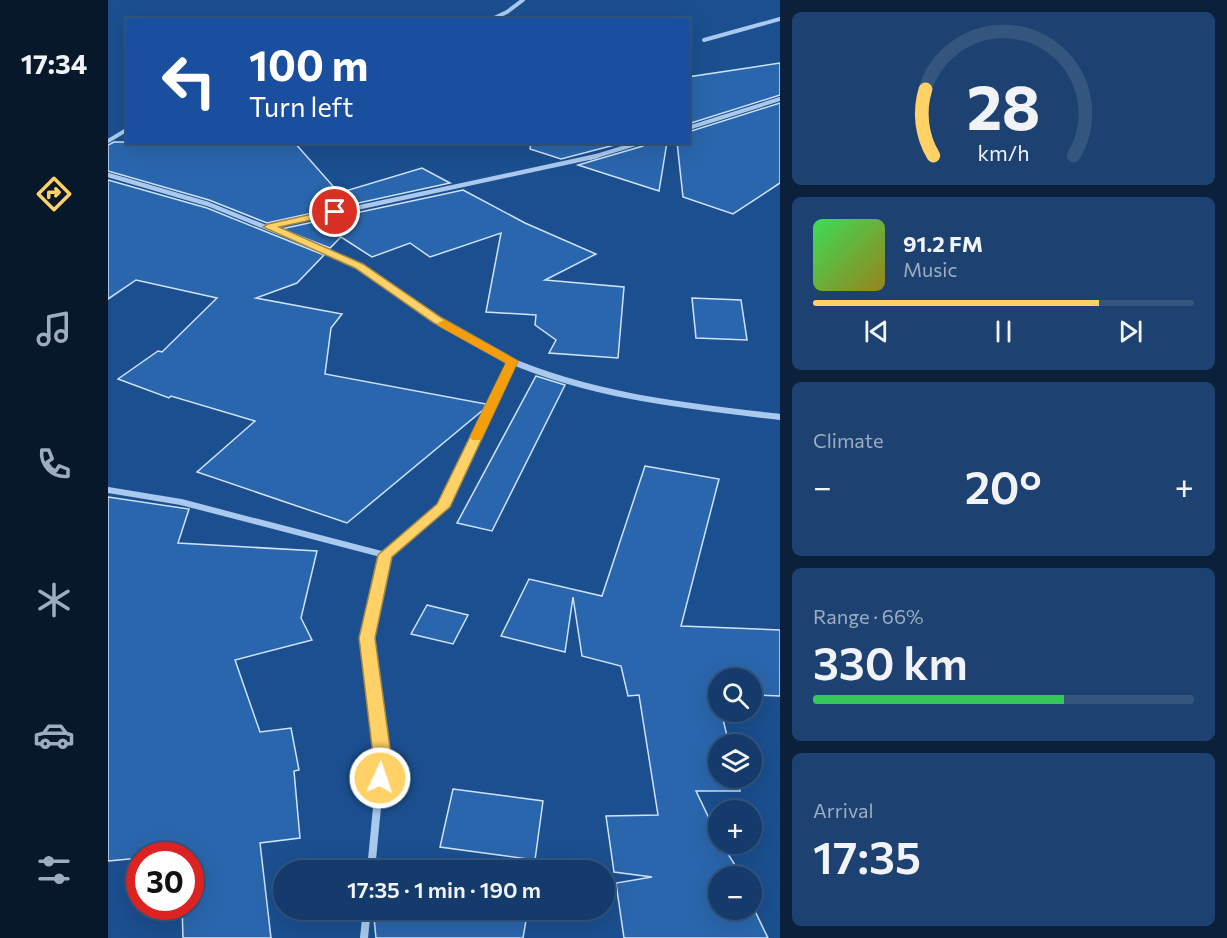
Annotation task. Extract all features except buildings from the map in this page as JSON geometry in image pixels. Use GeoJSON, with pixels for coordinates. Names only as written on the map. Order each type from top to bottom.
{"type":"FeatureCollection","features":[{"type":"Feature","properties":{"kind":"street"},"geometry":{"type":"LineString","coordinates":[[494,18],[523,0]]}},
{"type":"Feature","properties":{"kind":"street"},"geometry":{"type":"LineString","coordinates":[[704,40],[780,19]]}},
{"type":"Feature","properties":{"kind":"street"},"geometry":{"type":"LineString","coordinates":[[690,127],[780,99]]}},
{"type":"Feature","properties":{"kind":"street"},"geometry":{"type":"LineString","coordinates":[[108,141],[126,130]]}},
{"type":"Feature","properties":{"kind":"street"},"geometry":{"type":"LineString","coordinates":[[268,227],[603,155],[636,144]]}},
{"type":"Feature","properties":{"kind":"street"},"geometry":{"type":"LineString","coordinates":[[108,175],[217,208],[359,266],[438,320],[512,361],[575,384],[672,404],[780,417]]}},
{"type":"Feature","properties":{"kind":"street"},"geometry":{"type":"LineString","coordinates":[[372,860],[382,755],[367,638],[385,555],[443,507],[512,361]]}},
{"type":"Feature","properties":{"kind":"street"},"geometry":{"type":"LineString","coordinates":[[108,490],[181,502],[385,555]]}},
{"type":"Feature","properties":{"kind":"street"},"geometry":{"type":"LineString","coordinates":[[364,938],[366,920]]}},
{"type":"Feature","properties":{"kind":"slow traffic"},"geometry":{"type":"LineString","coordinates":[[444,323],[512,361],[476,437]]}},
{"type":"Feature","properties":{"kind":"route"},"geometry":{"type":"LineString","coordinates":[[335,212],[268,227],[359,266],[438,320],[512,361],[443,507],[385,555],[367,638],[382,755],[380,778]]}}]}
